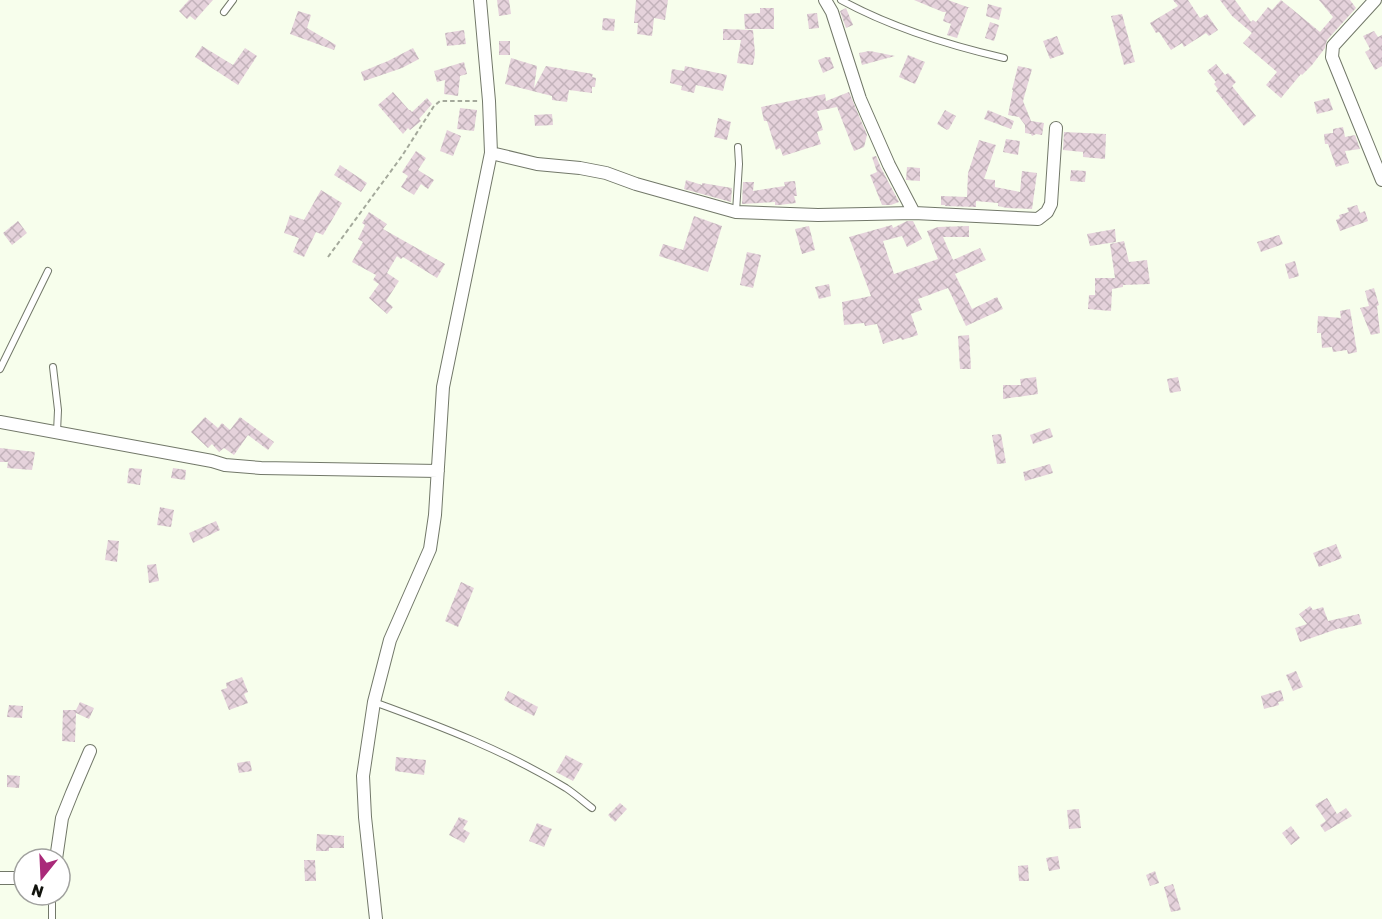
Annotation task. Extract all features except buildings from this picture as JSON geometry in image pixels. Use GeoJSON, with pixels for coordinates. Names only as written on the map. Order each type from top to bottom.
{"type":"FeatureCollection","features":[{"type":"Feature","properties":{"kind":"street"},"geometry":{"type":"LineString","coordinates":[[376,919],[363,776],[374,702],[390,640],[430,549],[435,515],[443,387],[490,153],[489,101],[480,0]]}},
{"type":"Feature","properties":{"kind":"street"},"geometry":{"type":"LineString","coordinates":[[825,0],[832,12],[860,99],[889,165],[914,213]]}},
{"type":"Feature","properties":{"kind":"street"},"geometry":{"type":"LineString","coordinates":[[1376,0],[1363,4],[1333,45],[1332,57],[1382,180]]}},
{"type":"Feature","properties":{"kind":"street"},"geometry":{"type":"LineString","coordinates":[[490,153],[537,164],[606,173],[636,184],[736,212],[818,215],[914,213],[1038,219],[1047,212],[1051,204],[1056,128]]}},
{"type":"Feature","properties":{"kind":"street"},"geometry":{"type":"LineString","coordinates":[[0,422],[225,465],[261,468],[438,471]]}},
{"type":"Feature","properties":{"kind":"street"},"geometry":{"type":"LineString","coordinates":[[58,847],[62,818],[90,751]]}},
{"type":"Feature","properties":{"kind":"lane"},"geometry":{"type":"LineString","coordinates":[[224,12],[233,0]]}},
{"type":"Feature","properties":{"kind":"lane"},"geometry":{"type":"LineString","coordinates":[[841,0],[903,29],[1004,58]]}},
{"type":"Feature","properties":{"kind":"lane"},"geometry":{"type":"LineString","coordinates":[[736,212],[738,147]]}},
{"type":"Feature","properties":{"kind":"lane"},"geometry":{"type":"LineString","coordinates":[[0,369],[48,271]]}},
{"type":"Feature","properties":{"kind":"lane"},"geometry":{"type":"LineString","coordinates":[[53,367],[58,410],[57,432]]}},
{"type":"Feature","properties":{"kind":"lane"},"geometry":{"type":"LineString","coordinates":[[374,702],[511,758],[567,789],[592,808]]}},
{"type":"Feature","properties":{"kind":"path"},"geometry":{"type":"LineString","coordinates":[[328,258],[402,156],[434,106],[440,101],[489,101]]}}]}
